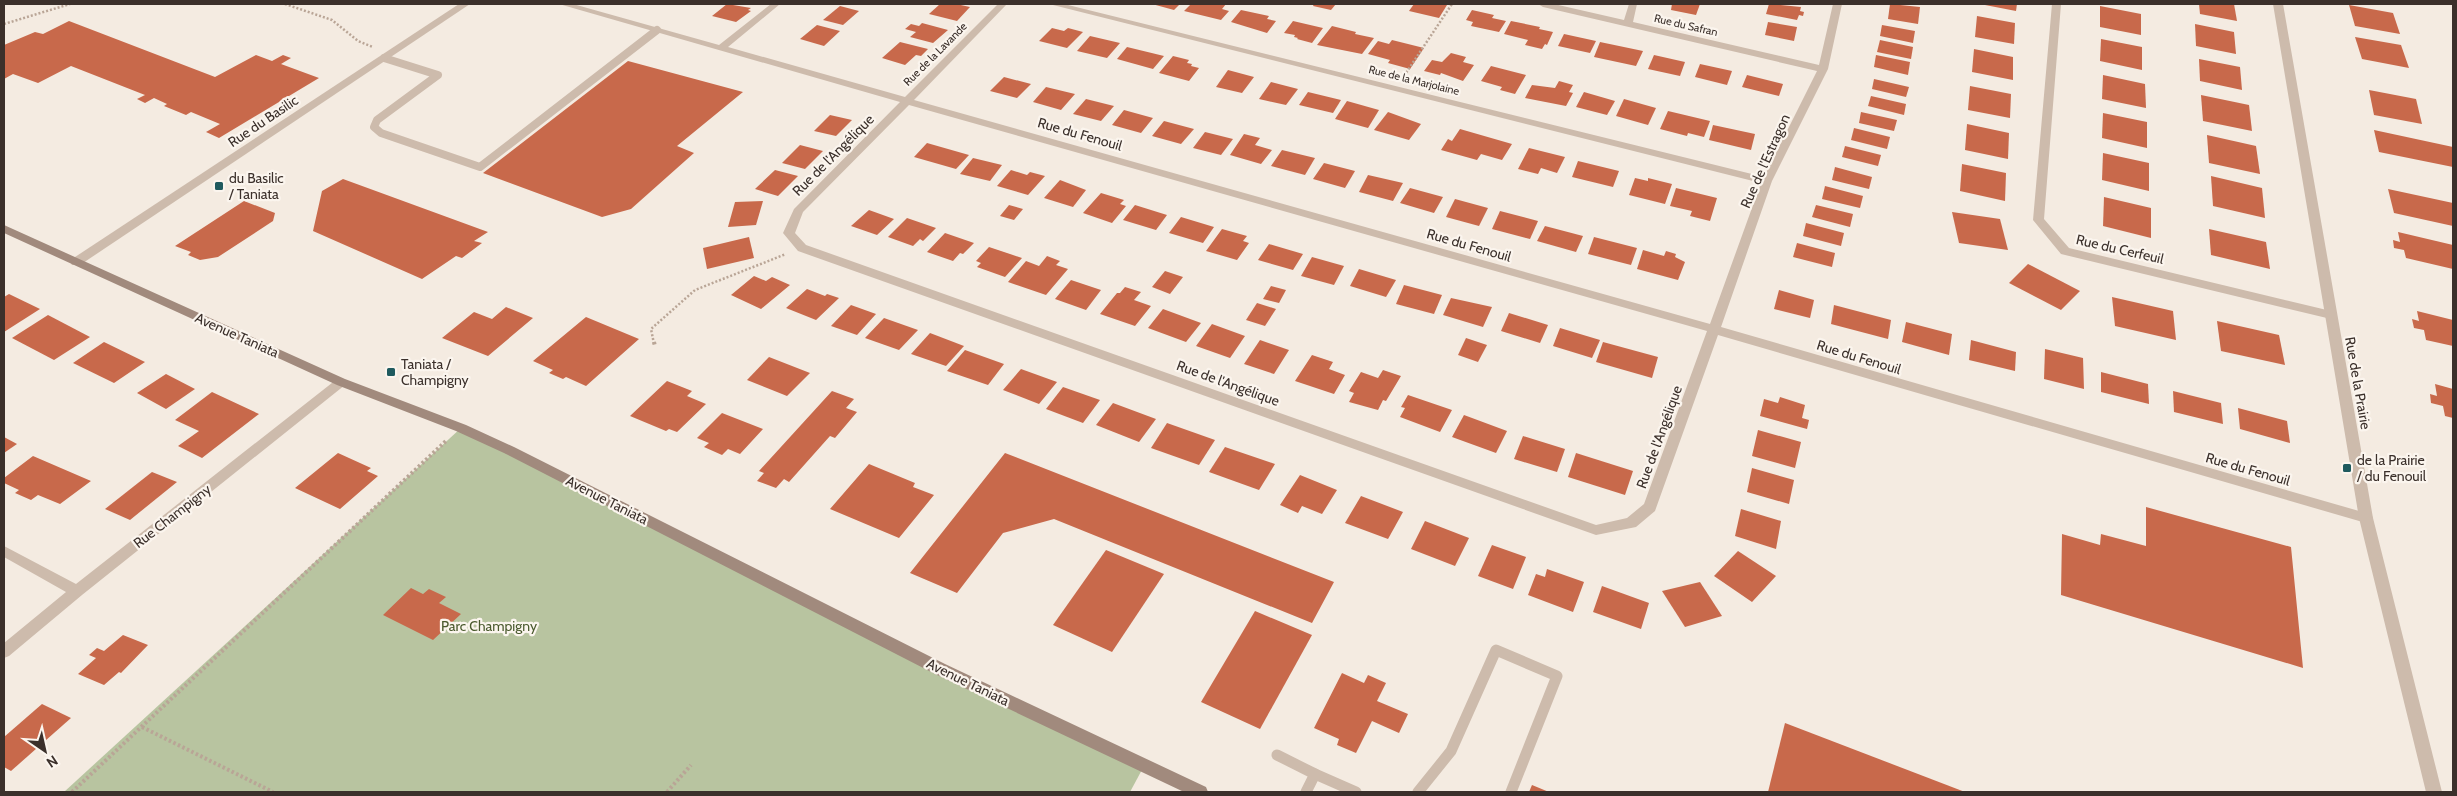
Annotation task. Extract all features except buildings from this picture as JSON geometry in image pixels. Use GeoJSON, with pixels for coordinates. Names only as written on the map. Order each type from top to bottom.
{"type":"FeatureCollection","features":[{"type":"Feature","properties":{"kind":"main road","name":"Avenue Taniata"},"geometry":{"type":"LineString","coordinates":[[4,229],[341,382],[461,428],[509,450],[940,669],[1200,792]]}},
{"type":"Feature","properties":{"kind":"street","name":"Rue du Basilic"},"geometry":{"type":"LineString","coordinates":[[76,262],[465,4]]}},
{"type":"Feature","properties":{"kind":"street","name":"Rue du Fenouil"},"geometry":{"type":"LineString","coordinates":[[564,4],[1713,329],[2366,518]]}},
{"type":"Feature","properties":{"kind":"street"},"geometry":{"type":"LineString","coordinates":[[721,48],[776,4]]}},
{"type":"Feature","properties":{"kind":"street","name":"Rue de la Lavande"},"geometry":{"type":"LineString","coordinates":[[907,101],[1002,4]]}},
{"type":"Feature","properties":{"kind":"street","name":"Rue de la Marjolaine"},"geometry":{"type":"LineString","coordinates":[[1054,4],[1767,181]]}},
{"type":"Feature","properties":{"kind":"street","name":"Rue du Safran"},"geometry":{"type":"LineString","coordinates":[[1543,4],[1628,22],[1823,69]]}},
{"type":"Feature","properties":{"kind":"street"},"geometry":{"type":"LineString","coordinates":[[1628,22],[1633,4]]}},
{"type":"Feature","properties":{"kind":"street","name":"Rue de l'Estragon"},"geometry":{"type":"LineString","coordinates":[[1713,329],[1767,181],[1823,69],[1838,4]]}},
{"type":"Feature","properties":{"kind":"street","name":"Rue du Cerfeuil"},"geometry":{"type":"LineString","coordinates":[[2056,4],[2038,220],[2065,251],[2331,315]]}},
{"type":"Feature","properties":{"kind":"street","name":"Rue de la Prairie"},"geometry":{"type":"LineString","coordinates":[[2278,4],[2366,518],[2434,792]]}},
{"type":"Feature","properties":{"kind":"street","name":"Rue de l'Angélique"},"geometry":{"type":"LineString","coordinates":[[907,101],[798,211],[789,232],[802,248],[1596,530],[1631,523],[1650,507],[1713,329]]}},
{"type":"Feature","properties":{"kind":"street","name":"Rue Champigny"},"geometry":{"type":"LineString","coordinates":[[4,652],[77,591],[341,382]]}},
{"type":"Feature","properties":{"kind":"street"},"geometry":{"type":"LineString","coordinates":[[4,551],[77,591]]}},
{"type":"Feature","properties":{"kind":"lane"},"geometry":{"type":"LineString","coordinates":[[386,56],[438,75],[377,120],[374,127],[380,133],[480,167],[657,30]]}},
{"type":"Feature","properties":{"kind":"lane"},"geometry":{"type":"LineString","coordinates":[[1418,792],[1451,751],[1496,650],[1557,676],[1511,792]]}},
{"type":"Feature","properties":{"kind":"lane"},"geometry":{"type":"LineString","coordinates":[[1277,755],[1356,792]]}},
{"type":"Feature","properties":{"kind":"lane"},"geometry":{"type":"LineString","coordinates":[[1306,792],[1315,774]]}},
{"type":"Feature","properties":{"kind":"path"},"geometry":{"type":"LineString","coordinates":[[4,24],[70,4]]}},
{"type":"Feature","properties":{"kind":"path"},"geometry":{"type":"LineString","coordinates":[[285,4],[332,20],[358,41],[386,56]]}},
{"type":"Feature","properties":{"kind":"path"},"geometry":{"type":"LineString","coordinates":[[1394,88],[1410,69],[1452,4]]}},
{"type":"Feature","properties":{"kind":"path"},"geometry":{"type":"LineString","coordinates":[[655,346],[651,328],[695,290],[802,248]]}},
{"type":"Feature","properties":{"kind":"path"},"geometry":{"type":"LineString","coordinates":[[72,792],[414,468],[461,428]]}},
{"type":"Feature","properties":{"kind":"path"},"geometry":{"type":"LineString","coordinates":[[142,727],[273,792]]}},
{"type":"Feature","properties":{"kind":"path"},"geometry":{"type":"LineString","coordinates":[[666,792],[691,765]]}},
{"type":"Feature","properties":{"kind":"green space","name":"Parc Champigny"},"geometry":{"type":"Polygon","coordinates":[[[461,428],[1144,766],[1130,792],[64,792],[461,428]]]}},
{"type":"Feature","properties":{"kind":"place","name":"du Basilic / Taniata"},"geometry":{"type":"Point","coordinates":[219,186]}},
{"type":"Feature","properties":{"kind":"place","name":"Taniata / Champigny"},"geometry":{"type":"Point","coordinates":[391,372]}},
{"type":"Feature","properties":{"kind":"place","name":"de la Prairie / du Fenouil"},"geometry":{"type":"Point","coordinates":[2347,468]}}]}
